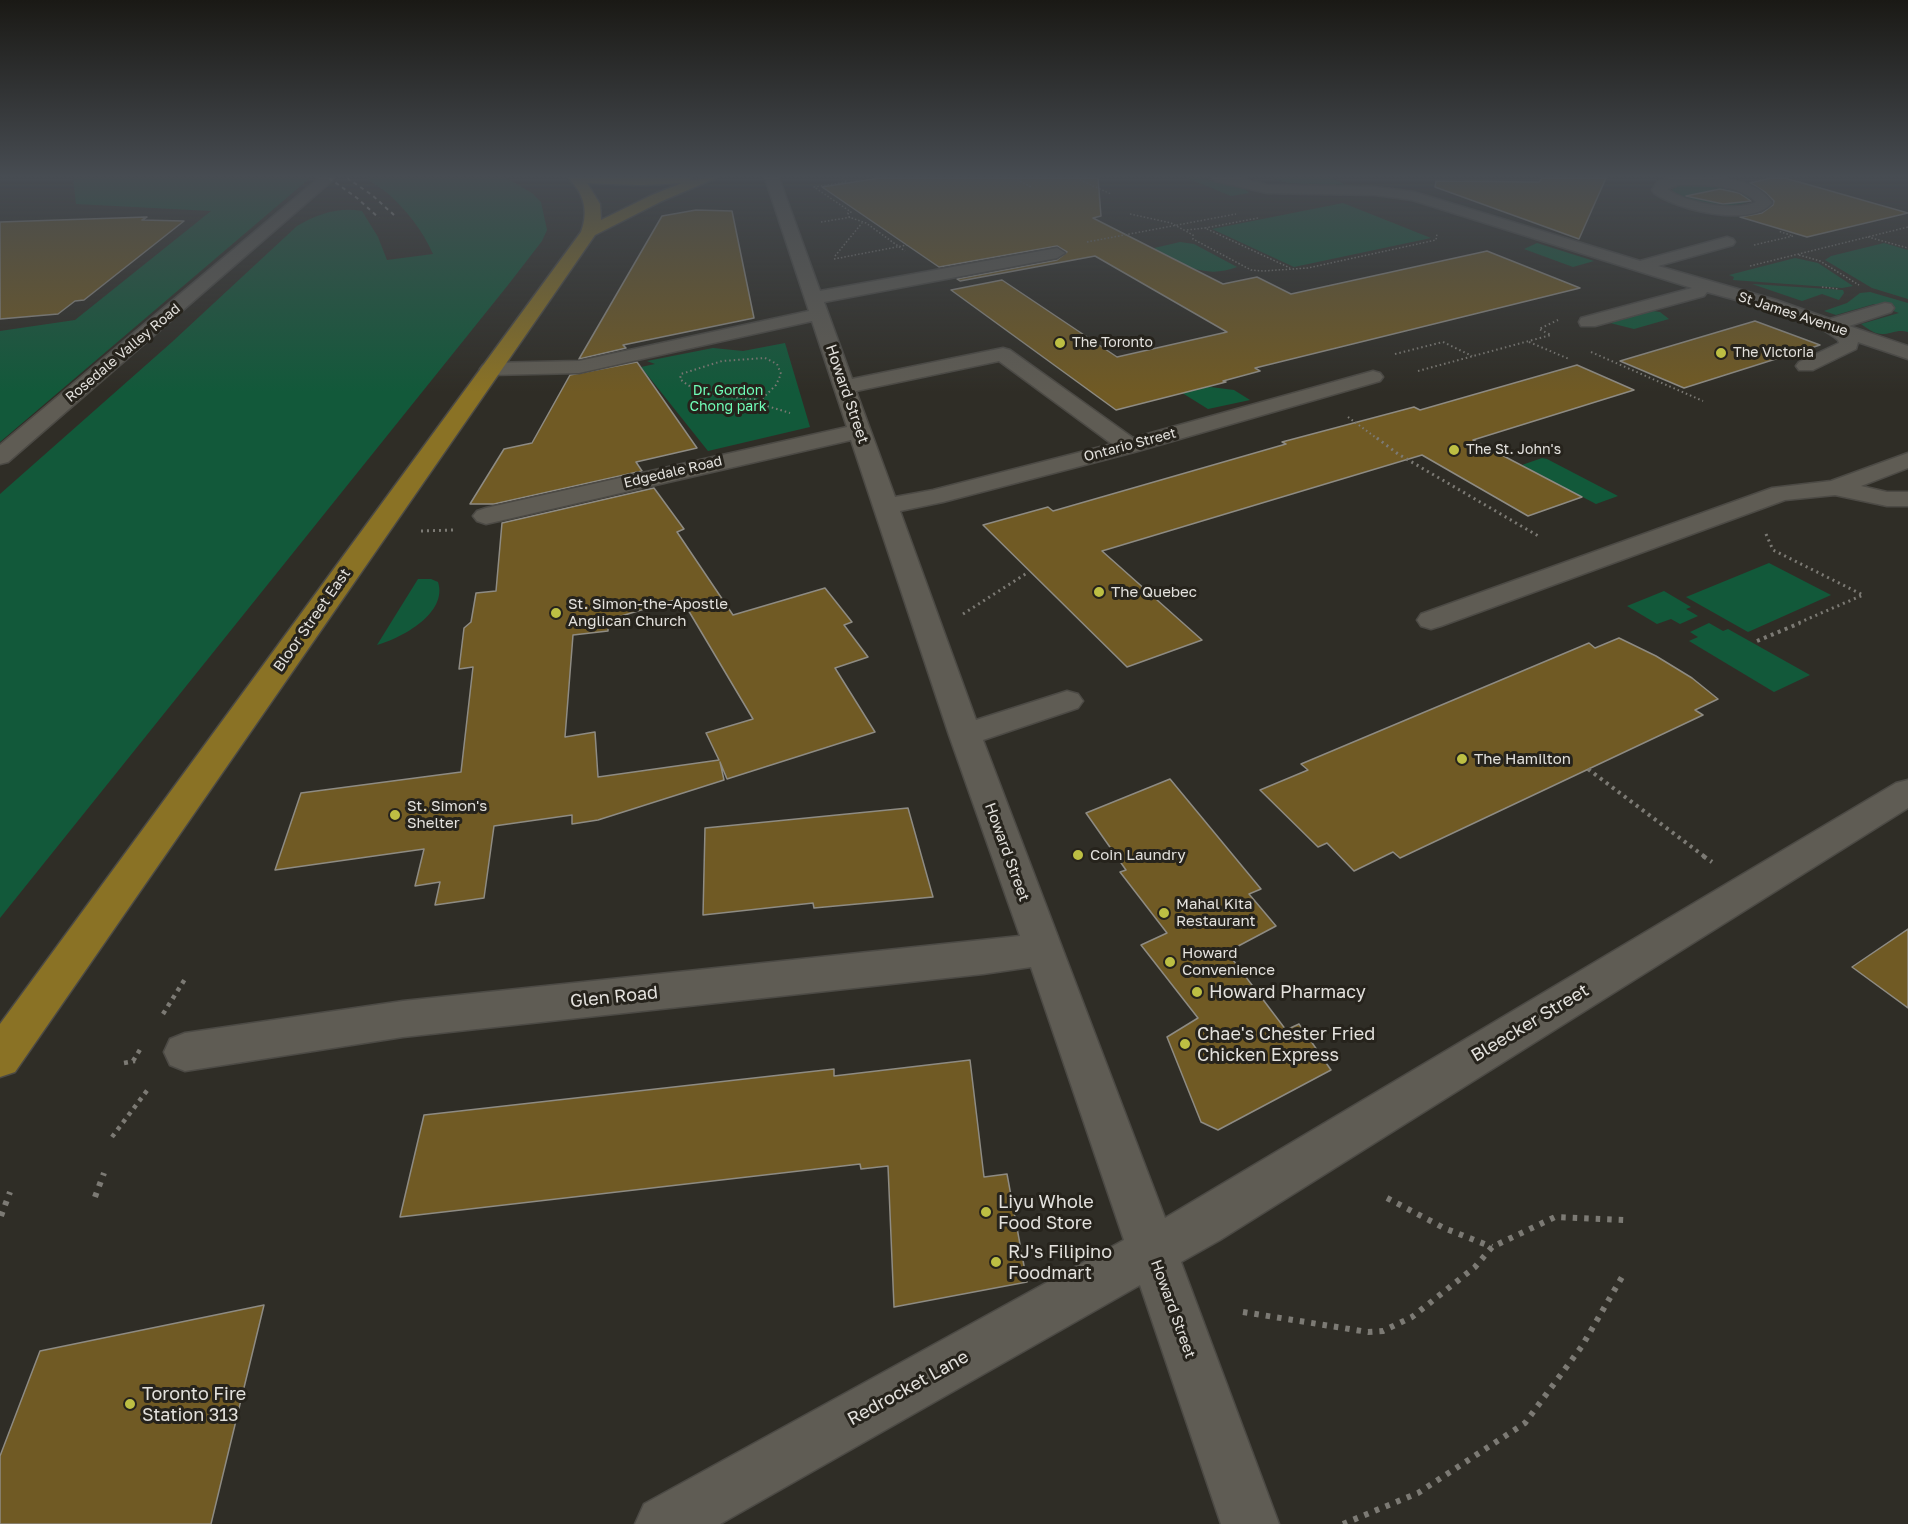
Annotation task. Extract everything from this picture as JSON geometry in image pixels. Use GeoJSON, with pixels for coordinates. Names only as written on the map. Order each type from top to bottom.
{"type":"FeatureCollection","features":[{"type":"Feature","properties":{"kind":"main road","name":"Bloor Street East"},"geometry":{"type":"LineString","coordinates":[[0,1058],[577,249]]}},
{"type":"Feature","properties":{"kind":"street","name":"Rosedale Valley Road"},"geometry":{"type":"LineString","coordinates":[[0,457],[244,249]]}},
{"type":"Feature","properties":{"kind":"street","name":"Howard Street"},"geometry":{"type":"LineString","coordinates":[[797,249],[965,735],[1250,1524]]}},
{"type":"Feature","properties":{"kind":"street","name":"St James Avenue"},"geometry":{"type":"LineString","coordinates":[[1585,249],[1770,304],[1908,353]]}},
{"type":"Feature","properties":{"kind":"street"},"geometry":{"type":"LineString","coordinates":[[1640,266],[1701,249]]}},
{"type":"Feature","properties":{"kind":"street"},"geometry":{"type":"LineString","coordinates":[[490,369],[579,368],[817,306],[1057,253]]}},
{"type":"Feature","properties":{"kind":"street"},"geometry":{"type":"LineString","coordinates":[[1588,322],[1698,292],[1703,286]]}},
{"type":"Feature","properties":{"kind":"street"},"geometry":{"type":"LineString","coordinates":[[1806,366],[1849,345],[1846,338],[1832,325],[1885,308]]}},
{"type":"Feature","properties":{"kind":"street"},"geometry":{"type":"LineString","coordinates":[[846,387],[1003,354],[1130,446]]}},
{"type":"Feature","properties":{"kind":"street","name":"Ontario Street"},"geometry":{"type":"LineString","coordinates":[[886,506],[934,497],[1130,446],[1373,377]]}},
{"type":"Feature","properties":{"kind":"street","name":"Edgedale Road"},"geometry":{"type":"LineString","coordinates":[[486,516],[715,462],[860,431]]}},
{"type":"Feature","properties":{"kind":"street"},"geometry":{"type":"LineString","coordinates":[[1431,620],[1781,493],[1835,488],[1908,460]]}},
{"type":"Feature","properties":{"kind":"street"},"geometry":{"type":"LineString","coordinates":[[1835,488],[1887,499],[1908,499]]}},
{"type":"Feature","properties":{"kind":"street"},"geometry":{"type":"LineString","coordinates":[[965,735],[1066,701]]}},
{"type":"Feature","properties":{"kind":"street","name":"Bleecker Street"},"geometry":{"type":"LineString","coordinates":[[1152,1252],[1908,792]]}},
{"type":"Feature","properties":{"kind":"street","name":"Glen Road"},"geometry":{"type":"LineString","coordinates":[[185,1052],[403,1019],[989,957],[1043,949]]}},
{"type":"Feature","properties":{"kind":"street","name":"Redrocket Lane"},"geometry":{"type":"LineString","coordinates":[[664,1524],[1152,1252]]}},
{"type":"Feature","properties":{"kind":"path"},"geometry":{"type":"LineString","coordinates":[[841,249],[833,259],[883,249]]}},
{"type":"Feature","properties":{"kind":"path"},"geometry":{"type":"LineString","coordinates":[[903,249],[909,253]]}},
{"type":"Feature","properties":{"kind":"path"},"geometry":{"type":"LineString","coordinates":[[1212,249],[1251,270],[1308,268],[1394,249]]}},
{"type":"Feature","properties":{"kind":"path"},"geometry":{"type":"LineString","coordinates":[[1250,249],[1290,268]]}},
{"type":"Feature","properties":{"kind":"path"},"geometry":{"type":"LineString","coordinates":[[1743,268],[1817,249]]}},
{"type":"Feature","properties":{"kind":"path"},"geometry":{"type":"LineString","coordinates":[[1797,254],[1820,261],[1861,286]]}},
{"type":"Feature","properties":{"kind":"path"},"geometry":{"type":"LineString","coordinates":[[1418,371],[1551,335],[1539,329],[1561,319]]}},
{"type":"Feature","properties":{"kind":"path"},"geometry":{"type":"LineString","coordinates":[[1388,356],[1443,342],[1473,356]]}},
{"type":"Feature","properties":{"kind":"path"},"geometry":{"type":"LineString","coordinates":[[1529,342],[1569,359]]}},
{"type":"Feature","properties":{"kind":"path"},"geometry":{"type":"LineString","coordinates":[[1584,349],[1704,401]]}},
{"type":"Feature","properties":{"kind":"path"},"geometry":{"type":"LineString","coordinates":[[765,358],[777,364],[781,374],[776,385],[761,400],[695,391],[680,379],[681,374],[702,366],[728,360],[765,358]]}},
{"type":"Feature","properties":{"kind":"path"},"geometry":{"type":"LineString","coordinates":[[1347,416],[1398,454],[1540,537]]}},
{"type":"Feature","properties":{"kind":"path"},"geometry":{"type":"LineString","coordinates":[[1755,502],[1773,550],[1863,596],[1757,641]]}},
{"type":"Feature","properties":{"kind":"path"},"geometry":{"type":"LineString","coordinates":[[962,615],[1027,573]]}},
{"type":"Feature","properties":{"kind":"path"},"geometry":{"type":"LineString","coordinates":[[1588,769],[1712,862]]}},
{"type":"Feature","properties":{"kind":"path"},"geometry":{"type":"LineString","coordinates":[[133,1061],[139,1052]]}},
{"type":"Feature","properties":{"kind":"path"},"geometry":{"type":"LineString","coordinates":[[112,1137],[149,1088]]}},
{"type":"Feature","properties":{"kind":"path"},"geometry":{"type":"LineString","coordinates":[[94,1197],[104,1173]]}},
{"type":"Feature","properties":{"kind":"path"},"geometry":{"type":"LineString","coordinates":[[1,1216],[10,1192]]}},
{"type":"Feature","properties":{"kind":"path"},"geometry":{"type":"LineString","coordinates":[[1387,1198],[1444,1228],[1491,1247]]}},
{"type":"Feature","properties":{"kind":"path"},"geometry":{"type":"LineString","coordinates":[[1243,1312],[1368,1332],[1383,1330],[1412,1317],[1475,1267],[1491,1247],[1555,1217],[1624,1220]]}},
{"type":"Feature","properties":{"kind":"path"},"geometry":{"type":"LineString","coordinates":[[1343,1524],[1418,1493],[1525,1423],[1582,1346],[1622,1277]]}},
{"type":"Feature","properties":{"kind":"green space"},"geometry":{"type":"Polygon","coordinates":[[[163,249],[226,249],[0,442],[0,331],[75,320],[163,249]]]}},
{"type":"Feature","properties":{"kind":"green space"},"geometry":{"type":"Polygon","coordinates":[[[272,249],[383,249],[387,260],[433,254],[430,249],[536,249],[0,918],[0,494],[172,342],[272,249]]]}},
{"type":"Feature","properties":{"kind":"green space"},"geometry":{"type":"Polygon","coordinates":[[[1150,249],[1204,249],[1237,267],[1214,272],[1182,264],[1150,249]]]}},
{"type":"Feature","properties":{"kind":"green space"},"geometry":{"type":"Polygon","coordinates":[[[1255,249],[1378,249],[1294,267],[1255,249]]]}},
{"type":"Feature","properties":{"kind":"green space"},"geometry":{"type":"Polygon","coordinates":[[[1524,249],[1556,249],[1594,261],[1573,267],[1524,249]]]}},
{"type":"Feature","properties":{"kind":"green space"},"geometry":{"type":"Polygon","coordinates":[[[1859,249],[1908,250],[1908,299],[1872,288],[1825,260],[1831,256],[1859,249]]]}},
{"type":"Feature","properties":{"kind":"green space"},"geometry":{"type":"Polygon","coordinates":[[[1795,258],[1818,263],[1853,286],[1842,288],[1733,280],[1734,277],[1729,275],[1795,258]]]}},
{"type":"Feature","properties":{"kind":"green space"},"geometry":{"type":"Polygon","coordinates":[[[1752,284],[1843,290],[1844,293],[1839,300],[1822,294],[1802,301],[1752,284]]]}},
{"type":"Feature","properties":{"kind":"green space"},"geometry":{"type":"Polygon","coordinates":[[[1870,292],[1908,303],[1908,332],[1878,334],[1861,324],[1899,313],[1874,304],[1836,315],[1824,311],[1847,303],[1860,293],[1870,292]]]}},
{"type":"Feature","properties":{"kind":"green space"},"geometry":{"type":"Polygon","coordinates":[[[1653,311],[1660,312],[1669,319],[1634,329],[1610,323],[1653,311]]]}},
{"type":"Feature","properties":{"kind":"green space","name":"Dr. Gordon Chong park"},"geometry":{"type":"Polygon","coordinates":[[[785,343],[810,427],[708,451],[641,367],[655,364],[647,361],[713,348],[743,351],[785,343]]]}},
{"type":"Feature","properties":{"kind":"green space"},"geometry":{"type":"Polygon","coordinates":[[[1163,381],[1234,390],[1250,400],[1208,409],[1163,381]]]}},
{"type":"Feature","properties":{"kind":"green space"},"geometry":{"type":"Polygon","coordinates":[[[1542,458],[1618,496],[1596,504],[1522,465],[1542,458]]]}},
{"type":"Feature","properties":{"kind":"green space"},"geometry":{"type":"Polygon","coordinates":[[[1769,563],[1831,595],[1748,632],[1686,597],[1769,563]]]}},
{"type":"Feature","properties":{"kind":"green space"},"geometry":{"type":"Polygon","coordinates":[[[418,579],[431,579],[438,582],[439,593],[430,614],[410,630],[377,645],[418,579]]]}},
{"type":"Feature","properties":{"kind":"green space"},"geometry":{"type":"Polygon","coordinates":[[[1664,591],[1691,607],[1686,609],[1698,616],[1680,624],[1671,619],[1657,624],[1627,606],[1664,591]]]}},
{"type":"Feature","properties":{"kind":"green space"},"geometry":{"type":"Polygon","coordinates":[[[1709,623],[1723,631],[1728,629],[1810,675],[1774,692],[1689,641],[1698,637],[1690,632],[1709,623]]]}},
{"type":"Feature","properties":{"kind":"building"},"geometry":{"type":"Polygon","coordinates":[[[0,249],[148,249],[84,300],[75,301],[58,314],[0,319],[0,249]]]}},
{"type":"Feature","properties":{"kind":"building"},"geometry":{"type":"Polygon","coordinates":[[[643,249],[740,249],[754,318],[623,345],[626,348],[579,359],[643,249]]]}},
{"type":"Feature","properties":{"kind":"building"},"geometry":{"type":"Polygon","coordinates":[[[913,249],[1039,249],[939,267],[913,249]]]}},
{"type":"Feature","properties":{"kind":"building"},"geometry":{"type":"Polygon","coordinates":[[[1062,249],[1154,249],[1223,284],[1257,277],[1291,294],[1487,251],[1580,288],[1255,368],[1260,371],[1116,410],[951,290],[1002,280],[1117,357],[1227,332],[1095,256],[960,281],[957,279],[1057,260],[1067,252],[1062,249]]]}},
{"type":"Feature","properties":{"kind":"building","name":"The Victoria"},"geometry":{"type":"Polygon","coordinates":[[[1755,321],[1820,345],[1684,388],[1620,361],[1755,321]]]}},
{"type":"Feature","properties":{"kind":"building"},"geometry":{"type":"Polygon","coordinates":[[[637,362],[697,448],[636,462],[642,471],[494,504],[470,504],[504,449],[532,443],[570,375],[637,362]]]}},
{"type":"Feature","properties":{"kind":"building"},"geometry":{"type":"Polygon","coordinates":[[[1577,365],[1634,390],[1473,440],[1582,497],[1528,516],[1422,455],[1102,551],[1202,640],[1127,667],[983,525],[1048,507],[1053,511],[1286,444],[1282,442],[1414,407],[1420,410],[1577,365]]]}},
{"type":"Feature","properties":{"kind":"building"},"geometry":{"type":"Polygon","coordinates":[[[654,488],[684,529],[677,532],[733,615],[825,588],[852,622],[844,625],[868,657],[835,668],[875,732],[727,779],[720,762],[724,780],[598,820],[572,824],[572,815],[494,826],[484,898],[435,905],[440,882],[415,886],[424,849],[275,870],[301,793],[461,772],[473,667],[459,669],[464,628],[471,622],[476,593],[496,591],[502,523],[654,488]],[[681,598],[608,620],[608,631],[573,635],[565,737],[595,732],[598,777],[719,760],[706,733],[753,719],[681,598]]]}},
{"type":"Feature","properties":{"kind":"building","name":"The Hamilton"},"geometry":{"type":"Polygon","coordinates":[[[1619,638],[1656,656],[1692,678],[1718,699],[1695,710],[1703,715],[1400,858],[1393,852],[1354,871],[1327,843],[1318,847],[1260,790],[1308,770],[1301,764],[1589,643],[1595,648],[1619,638]]]}},
{"type":"Feature","properties":{"kind":"building"},"geometry":{"type":"Polygon","coordinates":[[[1170,779],[1261,889],[1249,894],[1276,926],[1227,952],[1286,1030],[1299,1024],[1331,1070],[1218,1130],[1201,1122],[1167,1037],[1198,1018],[1141,945],[1167,933],[1120,872],[1126,870],[1086,813],[1170,779]]]}},
{"type":"Feature","properties":{"kind":"building"},"geometry":{"type":"Polygon","coordinates":[[[908,808],[933,897],[814,908],[813,903],[703,915],[705,828],[908,808]]]}},
{"type":"Feature","properties":{"kind":"building"},"geometry":{"type":"Polygon","coordinates":[[[1908,929],[1908,1008],[1852,967],[1908,929]]]}},
{"type":"Feature","properties":{"kind":"building"},"geometry":{"type":"Polygon","coordinates":[[[970,1060],[984,1177],[1007,1174],[1027,1282],[894,1307],[888,1166],[861,1169],[860,1164],[400,1217],[424,1115],[834,1069],[834,1076],[970,1060]]]}},
{"type":"Feature","properties":{"kind":"building","name":"Toronto Fire Station 313"},"geometry":{"type":"Polygon","coordinates":[[[264,1305],[211,1524],[0,1524],[0,1456],[40,1351],[264,1305]]]}},
{"type":"Feature","properties":{"kind":"place","name":"The Toronto"},"geometry":{"type":"Point","coordinates":[1060,343]}},
{"type":"Feature","properties":{"kind":"place","name":"The Victoria"},"geometry":{"type":"Point","coordinates":[1721,353]}},
{"type":"Feature","properties":{"kind":"place","name":"The St. John's"},"geometry":{"type":"Point","coordinates":[1454,450]}},
{"type":"Feature","properties":{"kind":"place","name":"The Quebec"},"geometry":{"type":"Point","coordinates":[1099,592]}},
{"type":"Feature","properties":{"kind":"place","name":"St. Simon-the-Apostle Anglican Church"},"geometry":{"type":"Point","coordinates":[556,613]}},
{"type":"Feature","properties":{"kind":"place","name":"The Hamilton"},"geometry":{"type":"Point","coordinates":[1462,759]}},
{"type":"Feature","properties":{"kind":"place","name":"St. Simon's Shelter"},"geometry":{"type":"Point","coordinates":[395,815]}},
{"type":"Feature","properties":{"kind":"place","name":"Coin Laundry"},"geometry":{"type":"Point","coordinates":[1078,855]}},
{"type":"Feature","properties":{"kind":"place","name":"Mahal Kita Restaurant"},"geometry":{"type":"Point","coordinates":[1164,913]}},
{"type":"Feature","properties":{"kind":"place","name":"Howard Convenience"},"geometry":{"type":"Point","coordinates":[1170,962]}},
{"type":"Feature","properties":{"kind":"place","name":"Howard Pharmacy"},"geometry":{"type":"Point","coordinates":[1197,992]}},
{"type":"Feature","properties":{"kind":"place","name":"Chae's Chester Fried Chicken Express"},"geometry":{"type":"Point","coordinates":[1185,1044]}},
{"type":"Feature","properties":{"kind":"place","name":"Liyu Whole Food Store"},"geometry":{"type":"Point","coordinates":[986,1212]}},
{"type":"Feature","properties":{"kind":"place","name":"RJ's Filipino Foodmart"},"geometry":{"type":"Point","coordinates":[996,1262]}},
{"type":"Feature","properties":{"kind":"place","name":"Toronto Fire Station 313"},"geometry":{"type":"Point","coordinates":[130,1404]}}]}
